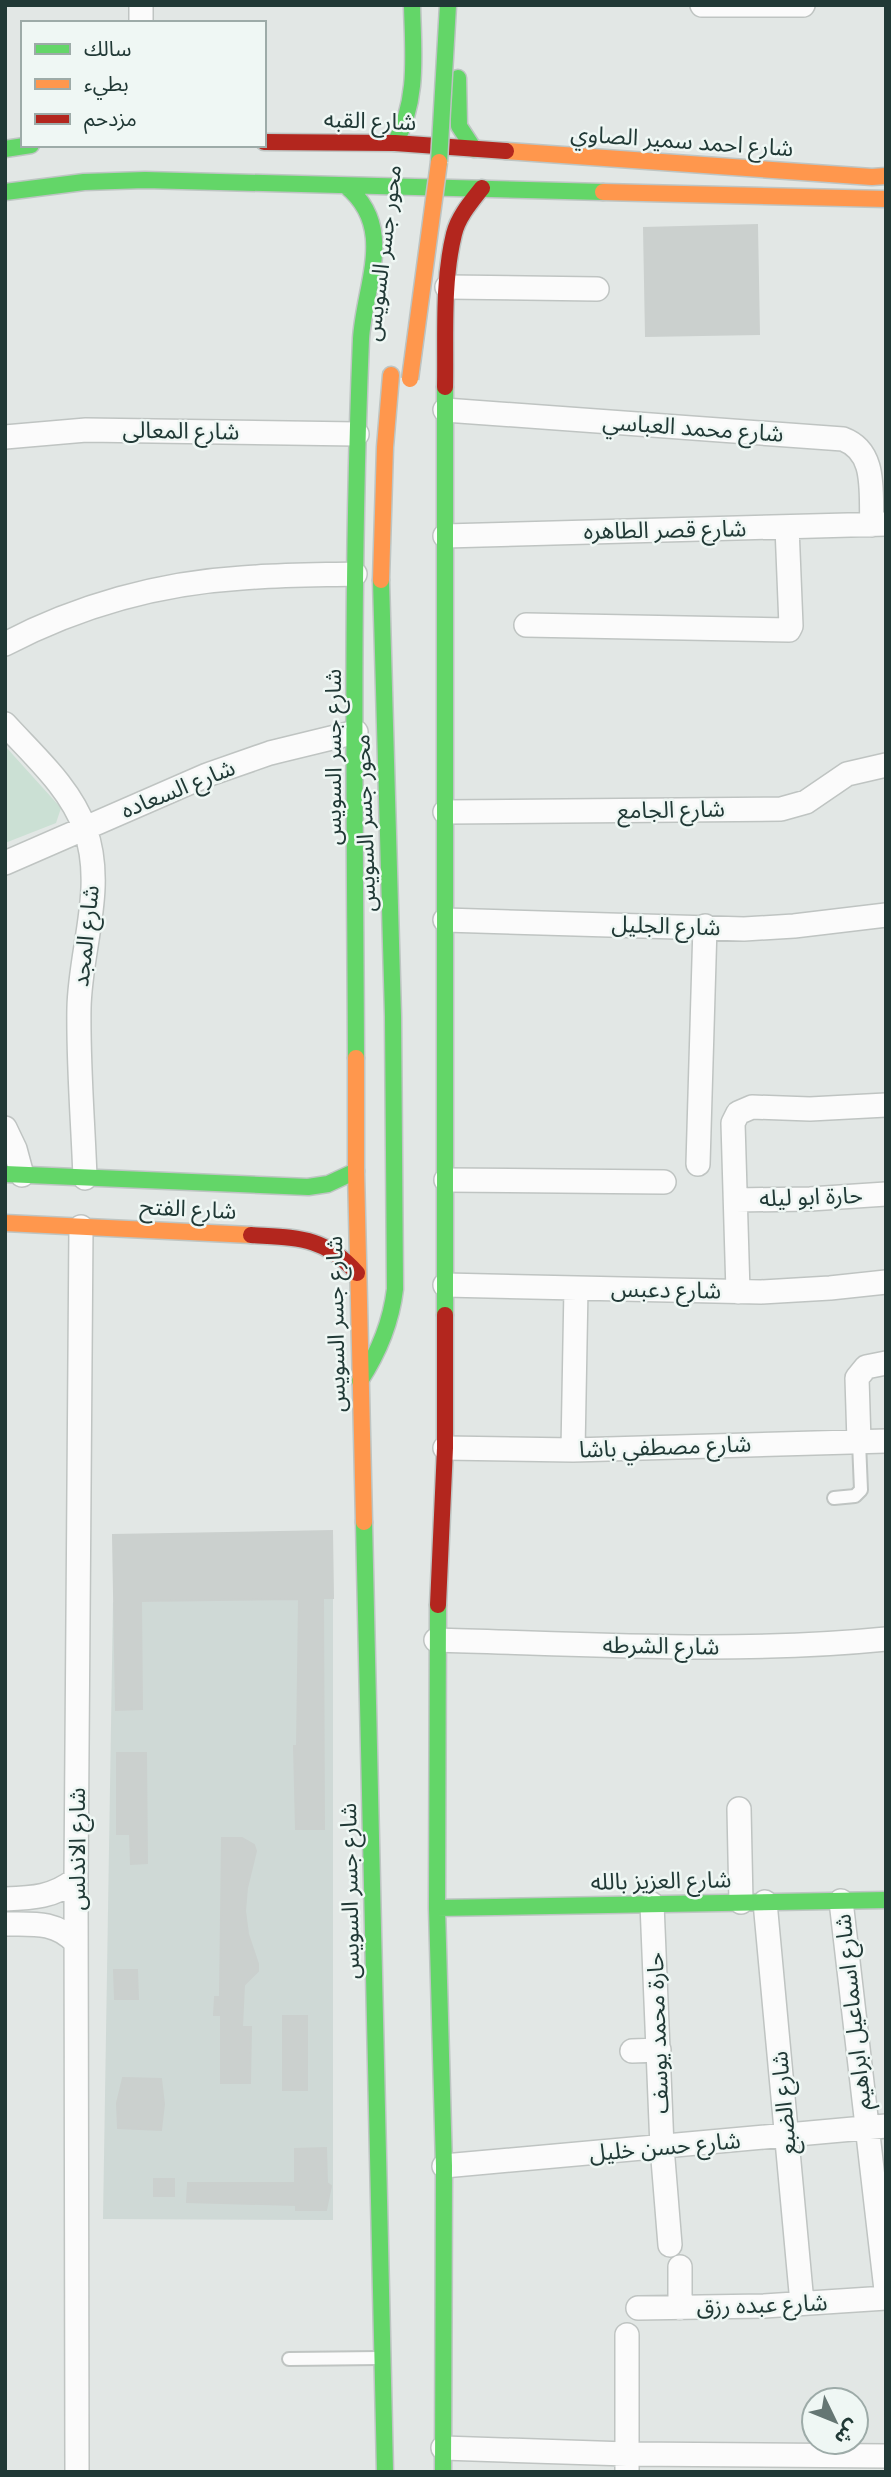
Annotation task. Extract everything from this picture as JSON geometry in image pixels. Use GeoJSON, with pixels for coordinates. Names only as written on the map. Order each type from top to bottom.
{"type":"FeatureCollection","features":[{"type":"Feature","properties":{"kind":"main road"},"geometry":{"type":"LineString","coordinates":[[395,143],[406,125],[420,110],[412,5]]}},
{"type":"Feature","properties":{"kind":"main road","name":"محور جسر السويس"},"geometry":{"type":"LineString","coordinates":[[413,201],[425,5]]}},
{"type":"Feature","properties":{"kind":"main road","name":"محور جسر السويس"},"geometry":{"type":"LineString","coordinates":[[410,385],[439,170],[448,5]]}},
{"type":"Feature","properties":{"kind":"main road"},"geometry":{"type":"LineString","coordinates":[[458,5],[460,126],[474,149]]}},
{"type":"Feature","properties":{"kind":"main road"},"geometry":{"type":"LineString","coordinates":[[420,110],[439,115],[458,107]]}},
{"type":"Feature","properties":{"kind":"main road","name":"شارع القبه"},"geometry":{"type":"LineString","coordinates":[[266,142],[395,143],[474,149]]}},
{"type":"Feature","properties":{"kind":"main road","name":"شارع احمد سمير الصاوي"},"geometry":{"type":"LineString","coordinates":[[474,149],[886,176]]}},
{"type":"Feature","properties":{"kind":"main road"},"geometry":{"type":"LineString","coordinates":[[5,191],[125,180],[482,188]]}},
{"type":"Feature","properties":{"kind":"main road","name":"شارع جسر السويس"},"geometry":{"type":"LineString","coordinates":[[346,186],[357,195],[371,220],[376,247],[362,320],[357,434],[356,1171],[385,2472]]}},
{"type":"Feature","properties":{"kind":"main road"},"geometry":{"type":"LineString","coordinates":[[443,2472],[444,2166],[437,1908],[436,1640],[445,1448],[447,287],[454,233],[463,213],[482,188]]}},
{"type":"Feature","properties":{"kind":"main road","name":"شارع احمد سمير الصاوي"},"geometry":{"type":"LineString","coordinates":[[482,188],[886,199]]}},
{"type":"Feature","properties":{"kind":"main road"},"geometry":{"type":"LineString","coordinates":[[412,254],[431,261],[444,277],[447,287]]}},
{"type":"Feature","properties":{"kind":"main road"},"geometry":{"type":"LineString","coordinates":[[370,275],[376,267],[393,256]]}},
{"type":"Feature","properties":{"kind":"main road","name":"محور جسر السويس"},"geometry":{"type":"LineString","coordinates":[[360,1381],[382,1344],[395,1289],[393,1016],[381,587],[384,447],[391,369]]}},
{"type":"Feature","properties":{"kind":"main road","name":"شارع الفتح"},"geometry":{"type":"LineString","coordinates":[[13,1175],[302,1187],[328,1184],[356,1171]]}},
{"type":"Feature","properties":{"kind":"main road"},"geometry":{"type":"LineString","coordinates":[[302,1187],[306,1204]]}},
{"type":"Feature","properties":{"kind":"main road"},"geometry":{"type":"LineString","coordinates":[[296,1237],[304,1222]]}},
{"type":"Feature","properties":{"kind":"main road","name":"شارع الفتح"},"geometry":{"type":"LineString","coordinates":[[5,1223],[296,1237],[329,1247],[346,1259],[357,1273]]}},
{"type":"Feature","properties":{"kind":"main road"},"geometry":{"type":"LineString","coordinates":[[428,1327],[445,1348]]}},
{"type":"Feature","properties":{"kind":"main road","name":"شارع العزيز بالله"},"geometry":{"type":"LineString","coordinates":[[437,1908],[886,1900]]}},
{"type":"Feature","properties":{"kind":"street"},"geometry":{"type":"LineString","coordinates":[[702,5],[803,5]]}},
{"type":"Feature","properties":{"kind":"street"},"geometry":{"type":"LineString","coordinates":[[447,287],[597,289]]}},
{"type":"Feature","properties":{"kind":"street","name":"شارع محمد العباسي"},"geometry":{"type":"LineString","coordinates":[[445,410],[843,439],[858,447],[867,460],[879,525]]}},
{"type":"Feature","properties":{"kind":"street","name":"شارع المعالى"},"geometry":{"type":"LineString","coordinates":[[5,438],[94,429],[357,434]]}},
{"type":"Feature","properties":{"kind":"street","name":"شارع قصر الطاهره"},"geometry":{"type":"LineString","coordinates":[[445,536],[879,525]]}},
{"type":"Feature","properties":{"kind":"street"},"geometry":{"type":"LineString","coordinates":[[526,625],[786,631],[791,625],[787,527]]}},
{"type":"Feature","properties":{"kind":"street"},"geometry":{"type":"LineString","coordinates":[[5,644],[75,613],[157,589],[242,578],[355,574]]}},
{"type":"Feature","properties":{"kind":"street","name":"شارع المجد"},"geometry":{"type":"LineString","coordinates":[[5,724],[59,783],[74,805],[85,829],[91,852],[93,876],[79,1010],[85,1178]]}},
{"type":"Feature","properties":{"kind":"street","name":"شارع السعاده"},"geometry":{"type":"LineString","coordinates":[[5,863],[145,800],[228,767],[270,753],[356,732]]}},
{"type":"Feature","properties":{"kind":"street","name":"شارع الجامع"},"geometry":{"type":"LineString","coordinates":[[445,812],[781,809],[806,802],[847,774],[886,765]]}},
{"type":"Feature","properties":{"kind":"street","name":"شارع الجليل"},"geometry":{"type":"LineString","coordinates":[[445,920],[744,929],[886,915]]}},
{"type":"Feature","properties":{"kind":"street"},"geometry":{"type":"LineString","coordinates":[[698,1164],[705,926]]}},
{"type":"Feature","properties":{"kind":"street"},"geometry":{"type":"LineString","coordinates":[[738,1292],[733,1123],[742,1110],[752,1107],[810,1109],[886,1105]]}},
{"type":"Feature","properties":{"kind":"street"},"geometry":{"type":"LineString","coordinates":[[5,1128],[15,1149],[13,1175]]}},
{"type":"Feature","properties":{"kind":"street"},"geometry":{"type":"LineString","coordinates":[[446,1180],[664,1182]]}},
{"type":"Feature","properties":{"kind":"street","name":"حارة ابو ليله"},"geometry":{"type":"LineString","coordinates":[[736,1200],[886,1194]]}},
{"type":"Feature","properties":{"kind":"street","name":"شارع الاندلس"},"geometry":{"type":"LineString","coordinates":[[77,2472],[76,1879],[82,1227]]}},
{"type":"Feature","properties":{"kind":"street","name":"شارع دعبس"},"geometry":{"type":"LineString","coordinates":[[445,1285],[738,1292],[830,1288],[886,1282]]}},
{"type":"Feature","properties":{"kind":"street"},"geometry":{"type":"LineString","coordinates":[[572,1450],[576,1288]]}},
{"type":"Feature","properties":{"kind":"street"},"geometry":{"type":"LineString","coordinates":[[859,1442],[857,1378],[866,1367],[886,1363]]}},
{"type":"Feature","properties":{"kind":"street","name":"شارع مصطفي باشا"},"geometry":{"type":"LineString","coordinates":[[445,1448],[572,1450],[886,1441]]}},
{"type":"Feature","properties":{"kind":"street","name":"شارع الشرطه"},"geometry":{"type":"LineString","coordinates":[[436,1640],[728,1648],[836,1644],[886,1639]]}},
{"type":"Feature","properties":{"kind":"street"},"geometry":{"type":"LineString","coordinates":[[739,1809],[741,1902]]}},
{"type":"Feature","properties":{"kind":"street"},"geometry":{"type":"LineString","coordinates":[[5,1899],[45,1897],[76,1879]]}},
{"type":"Feature","properties":{"kind":"street","name":"شارع اسماعيل ابراهيم"},"geometry":{"type":"LineString","coordinates":[[841,1901],[876,2127],[886,2290]]}},
{"type":"Feature","properties":{"kind":"street","name":"شارع الضبع"},"geometry":{"type":"LineString","coordinates":[[765,1902],[802,2304]]}},
{"type":"Feature","properties":{"kind":"street","name":"حارة محمد يوسف"},"geometry":{"type":"LineString","coordinates":[[652,1904],[670,2245]]}},
{"type":"Feature","properties":{"kind":"street"},"geometry":{"type":"LineString","coordinates":[[5,1924],[46,1924],[60,1929],[76,1943]]}},
{"type":"Feature","properties":{"kind":"street"},"geometry":{"type":"LineString","coordinates":[[632,2051],[659,2050]]}},
{"type":"Feature","properties":{"kind":"street","name":"شارع حسن خليل"},"geometry":{"type":"LineString","coordinates":[[444,2166],[876,2127]]}},
{"type":"Feature","properties":{"kind":"street"},"geometry":{"type":"LineString","coordinates":[[680,2267],[680,2308]]}},
{"type":"Feature","properties":{"kind":"street","name":"شارع عبده رزق"},"geometry":{"type":"LineString","coordinates":[[638,2308],[802,2304],[886,2298]]}},
{"type":"Feature","properties":{"kind":"street"},"geometry":{"type":"LineString","coordinates":[[627,2335],[627,2463]]}},
{"type":"Feature","properties":{"kind":"street"},"geometry":{"type":"LineString","coordinates":[[443,2448],[627,2463],[886,2456]]}},
{"type":"Feature","properties":{"kind":"lane"},"geometry":{"type":"LineString","coordinates":[[834,1498],[855,1496],[861,1490],[859,1442]]}},
{"type":"Feature","properties":{"kind":"lane"},"geometry":{"type":"LineString","coordinates":[[289,2359],[384,2358]]}},
{"type":"Feature","properties":{"kind":"shaded area"},"geometry":{"type":"Polygon","coordinates":[[[333,1598],[333,2220],[103,2219],[113,1602],[333,1598]]]}},
{"type":"Feature","properties":{"kind":"green space"},"geometry":{"type":"Polygon","coordinates":[[[5,746],[61,808],[56,823],[5,843],[5,746]]]}},
{"type":"Feature","properties":{"kind":"building"},"geometry":{"type":"Polygon","coordinates":[[[757,225],[759,334],[646,336],[644,228],[757,225]]]}},
{"type":"Feature","properties":{"kind":"building"},"geometry":{"type":"Polygon","coordinates":[[[332,1531],[333,1598],[323,1598],[324,1829],[296,1829],[294,1746],[297,1746],[299,1599],[141,1601],[142,1709],[116,1710],[113,1535],[332,1531]]]}},
{"type":"Feature","properties":{"kind":"building"},"geometry":{"type":"Polygon","coordinates":[[[117,1753],[146,1753],[147,1863],[131,1864],[130,1834],[117,1834],[117,1753]]]}},
{"type":"Feature","properties":{"kind":"building"},"geometry":{"type":"Polygon","coordinates":[[[222,1838],[242,1838],[254,1845],[256,1851],[247,1888],[245,1911],[258,1971],[244,1985],[242,2027],[251,2027],[250,2083],[221,2083],[221,2015],[214,2015],[215,1997],[220,1997],[222,1838]]]}},
{"type":"Feature","properties":{"kind":"building"},"geometry":{"type":"Polygon","coordinates":[[[114,1970],[137,1970],[138,1999],[115,1999],[114,1970]]]}},
{"type":"Feature","properties":{"kind":"building"},"geometry":{"type":"Polygon","coordinates":[[[283,2016],[307,2016],[307,2090],[283,2090],[283,2016]]]}},
{"type":"Feature","properties":{"kind":"building"},"geometry":{"type":"Polygon","coordinates":[[[123,2078],[161,2079],[164,2104],[161,2130],[118,2128],[117,2103],[123,2078]]]}},
{"type":"Feature","properties":{"kind":"building"},"geometry":{"type":"Polygon","coordinates":[[[326,2148],[327,2183],[331,2186],[326,2210],[296,2210],[296,2205],[187,2202],[188,2183],[295,2183],[295,2149],[326,2148]]]}},
{"type":"Feature","properties":{"kind":"building"},"geometry":{"type":"Polygon","coordinates":[[[154,2179],[174,2179],[174,2196],[154,2196],[154,2179]]]}},
{"type":"Feature","properties":{"kind":"traffic: fast"},"geometry":{"type":"LineString","coordinates":[[395,143],[403,127],[411,93],[412,5]]}},
{"type":"Feature","properties":{"kind":"traffic: fast"},"geometry":{"type":"LineString","coordinates":[[439,162],[448,5]]}},
{"type":"Feature","properties":{"kind":"traffic: fast"},"geometry":{"type":"LineString","coordinates":[[458,78],[459,126],[474,149]]}},
{"type":"Feature","properties":{"kind":"traffic: fast"},"geometry":{"type":"LineString","coordinates":[[5,149],[21,147]]}},
{"type":"Feature","properties":{"kind":"traffic: fast"},"geometry":{"type":"LineString","coordinates":[[5,192],[84,182],[145,180],[603,192]]}},
{"type":"Feature","properties":{"kind":"traffic: fast"},"geometry":{"type":"LineString","coordinates":[[346,186],[361,202],[370,220],[374,239],[374,258],[361,339],[356,519],[356,1058]]}},
{"type":"Feature","properties":{"kind":"traffic: fast"},"geometry":{"type":"LineString","coordinates":[[445,387],[445,1315]]}},
{"type":"Feature","properties":{"kind":"traffic: fast"},"geometry":{"type":"LineString","coordinates":[[360,1381],[383,1337],[391,1314],[395,1289],[393,1016],[381,580]]}},
{"type":"Feature","properties":{"kind":"traffic: fast"},"geometry":{"type":"LineString","coordinates":[[5,1174],[308,1187],[328,1184],[356,1171]]}},
{"type":"Feature","properties":{"kind":"traffic: fast"},"geometry":{"type":"LineString","coordinates":[[364,1522],[385,2472]]}},
{"type":"Feature","properties":{"kind":"traffic: fast"},"geometry":{"type":"LineString","coordinates":[[438,1605],[437,1908],[444,2166],[443,2472]]}},
{"type":"Feature","properties":{"kind":"traffic: fast"},"geometry":{"type":"LineString","coordinates":[[437,1908],[886,1900]]}},
{"type":"Feature","properties":{"kind":"traffic: slow"},"geometry":{"type":"LineString","coordinates":[[506,151],[886,176]]}},
{"type":"Feature","properties":{"kind":"traffic: slow"},"geometry":{"type":"LineString","coordinates":[[410,379],[439,162]]}},
{"type":"Feature","properties":{"kind":"traffic: slow"},"geometry":{"type":"LineString","coordinates":[[603,192],[886,199]]}},
{"type":"Feature","properties":{"kind":"traffic: slow"},"geometry":{"type":"LineString","coordinates":[[381,580],[385,447],[391,375]]}},
{"type":"Feature","properties":{"kind":"traffic: slow"},"geometry":{"type":"LineString","coordinates":[[356,1058],[364,1522]]}},
{"type":"Feature","properties":{"kind":"traffic: slow"},"geometry":{"type":"LineString","coordinates":[[5,1223],[251,1235]]}},
{"type":"Feature","properties":{"kind":"traffic: jam"},"geometry":{"type":"LineString","coordinates":[[266,142],[395,143],[506,151]]}},
{"type":"Feature","properties":{"kind":"traffic: jam"},"geometry":{"type":"LineString","coordinates":[[445,387],[445,310],[450,253],[459,222],[482,188]]}},
{"type":"Feature","properties":{"kind":"traffic: jam"},"geometry":{"type":"LineString","coordinates":[[251,1235],[309,1241],[333,1252],[357,1273]]}},
{"type":"Feature","properties":{"kind":"traffic: jam"},"geometry":{"type":"LineString","coordinates":[[438,1605],[445,1448],[445,1315]]}}]}
